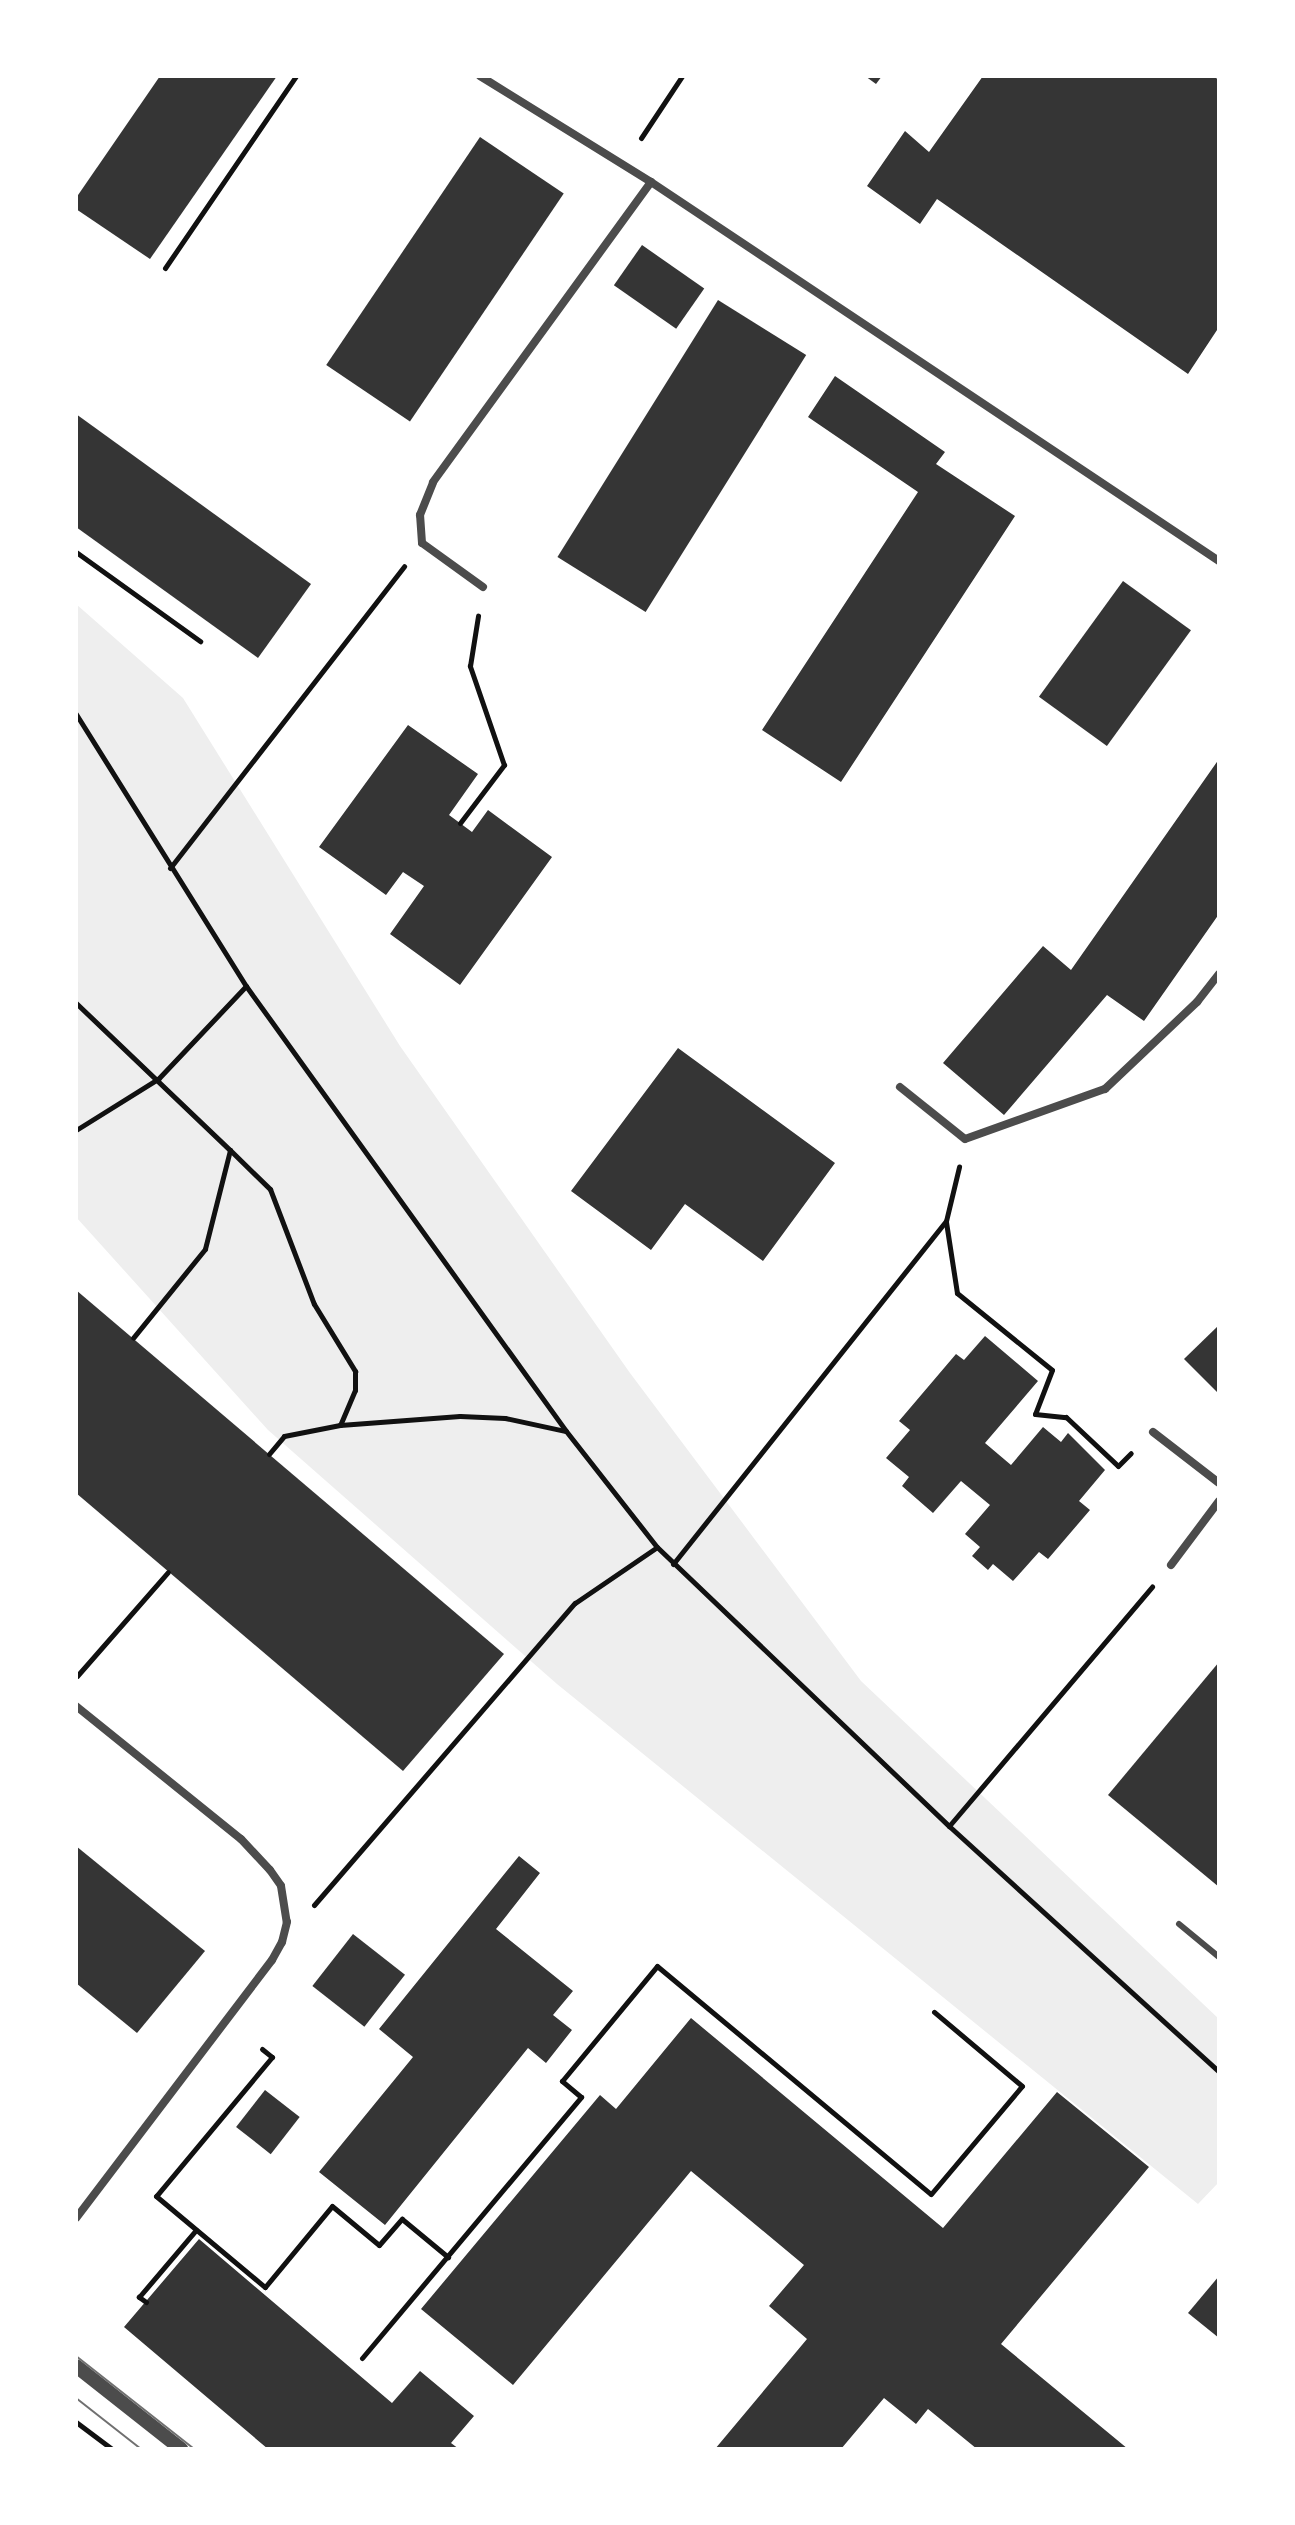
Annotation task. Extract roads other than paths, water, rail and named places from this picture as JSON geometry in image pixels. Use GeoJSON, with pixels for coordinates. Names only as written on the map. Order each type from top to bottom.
{"type":"FeatureCollection","features":[{"type":"Feature","properties":{"kind":"street"},"geometry":{"type":"LineString","coordinates":[[480,76],[651,182],[1219,561]]}},
{"type":"Feature","properties":{"kind":"street"},"geometry":{"type":"LineString","coordinates":[[483,587],[422,543],[420,515],[433,482],[651,182]]}},
{"type":"Feature","properties":{"kind":"street"},"geometry":{"type":"LineString","coordinates":[[900,1087],[965,1139],[1105,1089],[1197,1002],[1219,974]]}},
{"type":"Feature","properties":{"kind":"street"},"geometry":{"type":"LineString","coordinates":[[1153,1432],[1219,1483]]}},
{"type":"Feature","properties":{"kind":"street"},"geometry":{"type":"LineString","coordinates":[[1171,1565],[1219,1501]]}},
{"type":"Feature","properties":{"kind":"street"},"geometry":{"type":"LineString","coordinates":[[76,1706],[241,1839],[281,1886],[287,1922],[282,1942],[272,1960],[76,2218]]}},
{"type":"Feature","properties":{"kind":"street"},"geometry":{"type":"LineString","coordinates":[[76,2366],[181,2449]]}},
{"type":"Feature","properties":{"kind":"lane"},"geometry":{"type":"LineString","coordinates":[[1179,1924],[1219,1957]]}},
{"type":"Feature","properties":{"kind":"tram line"},"geometry":{"type":"LineString","coordinates":[[76,2356],[194,2449]]}},
{"type":"Feature","properties":{"kind":"tram line"},"geometry":{"type":"LineString","coordinates":[[76,2398],[141,2449]]}}]}
